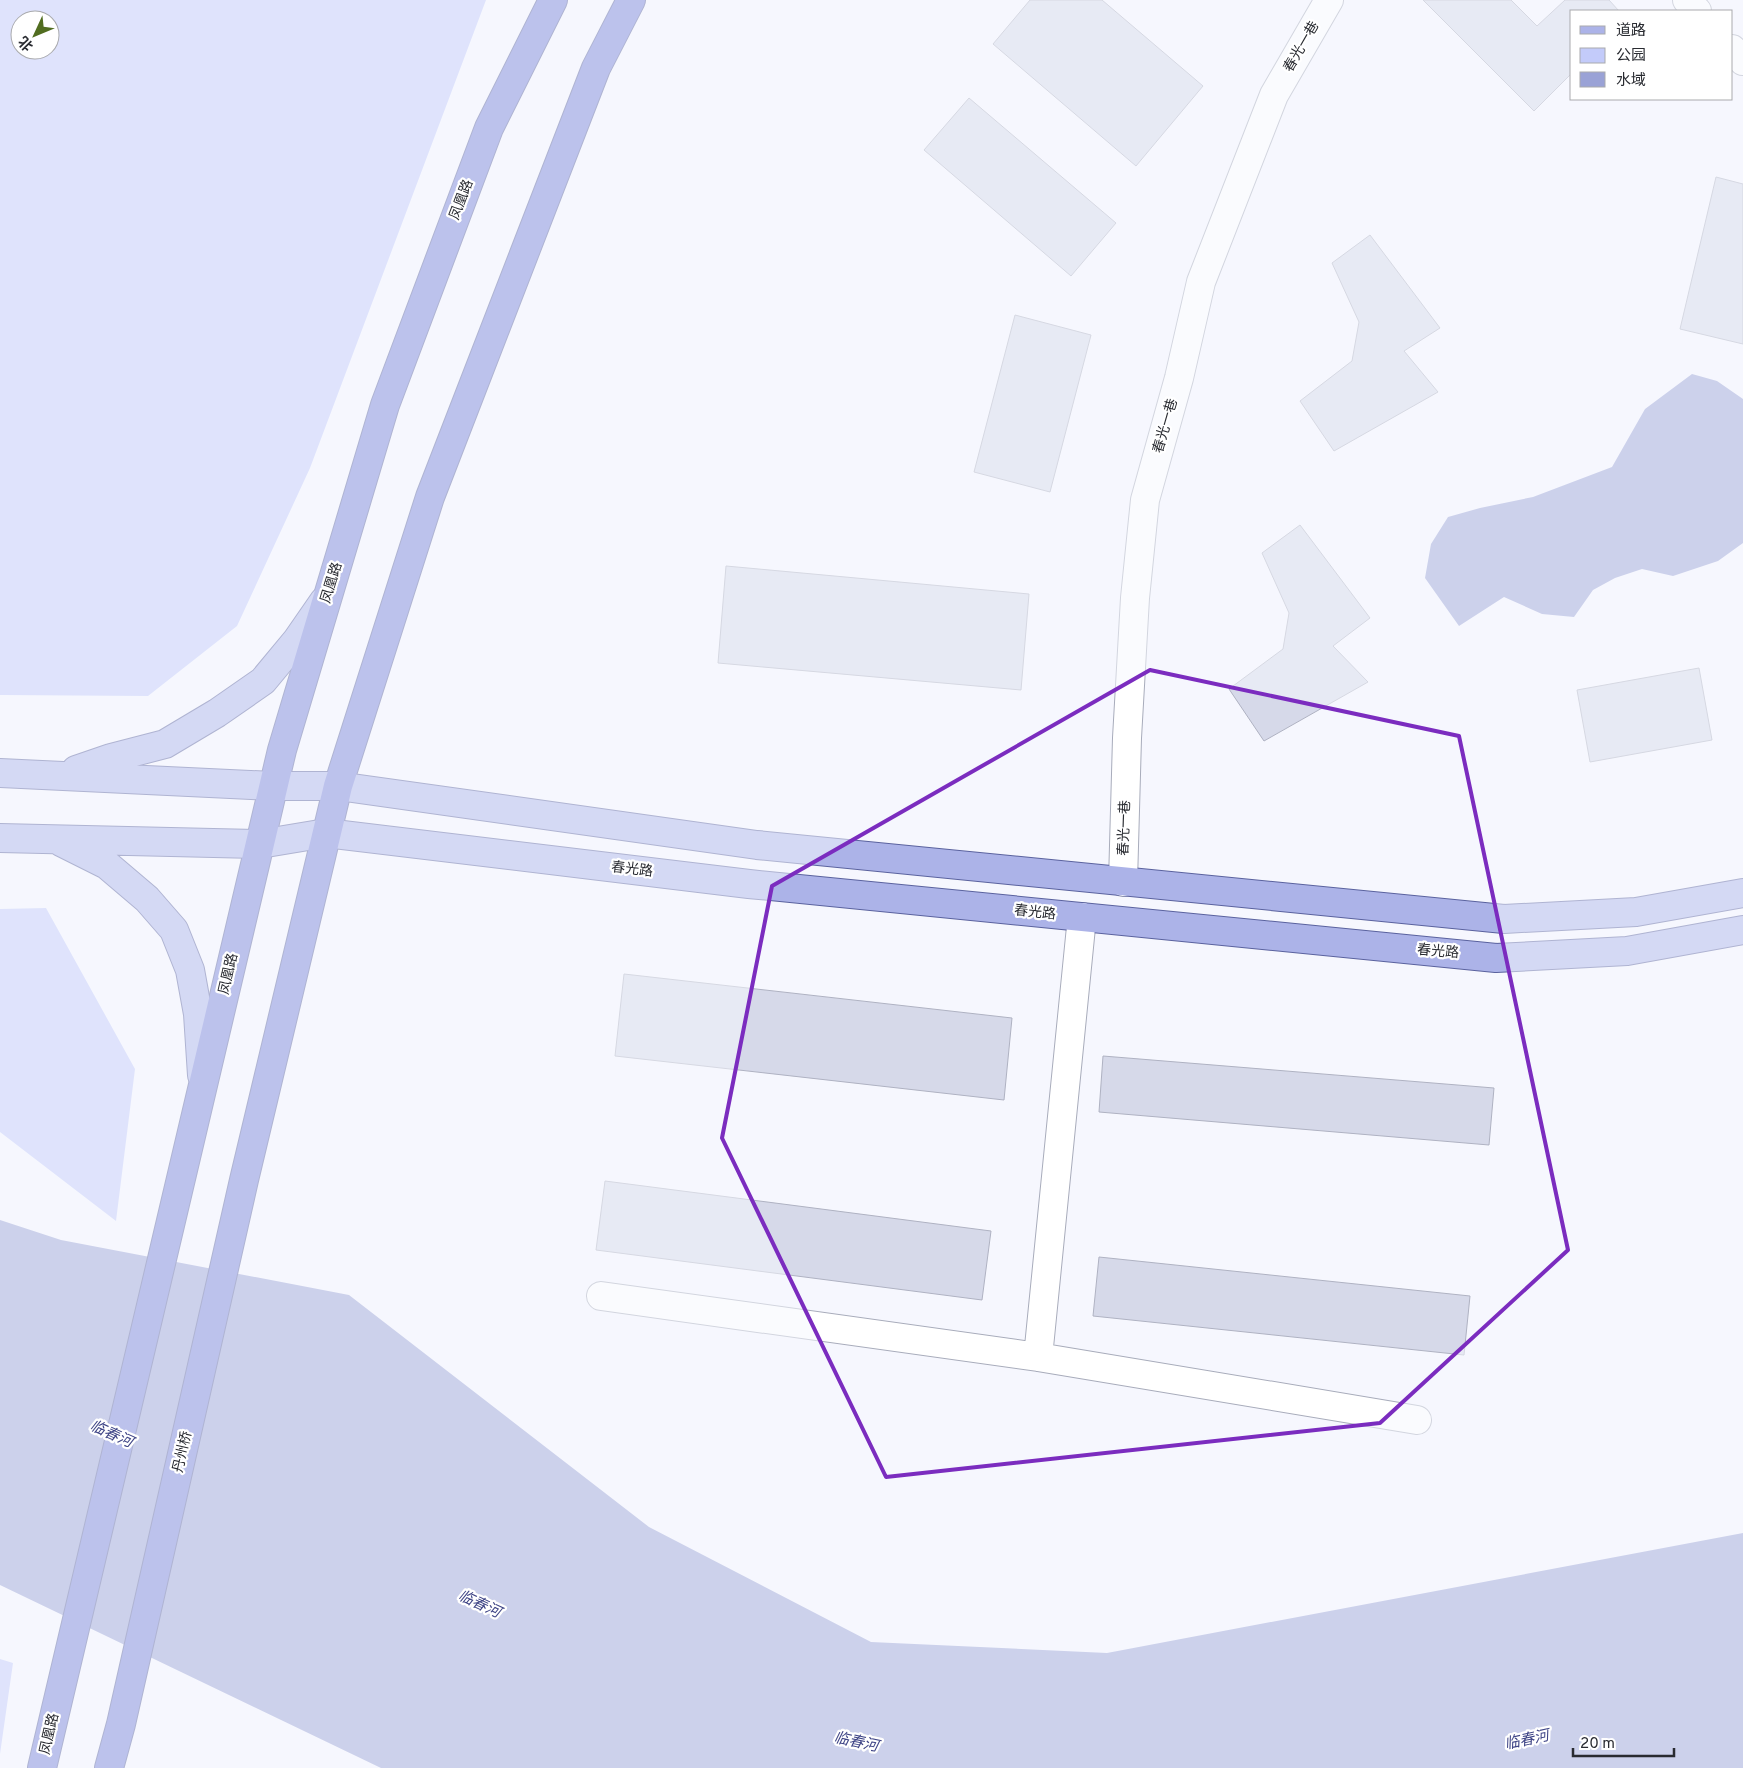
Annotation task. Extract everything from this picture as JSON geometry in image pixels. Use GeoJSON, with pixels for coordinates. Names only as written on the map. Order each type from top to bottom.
{"type":"FeatureCollection","features":[{"type":"Feature","properties":{"kind":"highway","name":"凤凰路"},"geometry":{"type":"LineString","coordinates":[[42,1768],[282,750],[385,405],[489,128],[553,0]]}},
{"type":"Feature","properties":{"kind":"highway"},"geometry":{"type":"LineString","coordinates":[[326,833],[338,786],[430,497],[596,68],[631,0]]}},
{"type":"Feature","properties":{"kind":"highway","name":"丹州桥"},"geometry":{"type":"LineString","coordinates":[[109,1768],[121,1724],[244,1180],[326,833]]}},
{"type":"Feature","properties":{"kind":"main road"},"geometry":{"type":"LineString","coordinates":[[62,775],[111,758],[165,744],[217,713],[263,681],[297,640],[329,594]]}},
{"type":"Feature","properties":{"kind":"main road"},"geometry":{"type":"LineString","coordinates":[[0,774],[62,775],[273,786],[338,786],[757,845],[1504,919],[1636,912],[1743,893]]}},
{"type":"Feature","properties":{"kind":"main road","name":"春光路"},"geometry":{"type":"LineString","coordinates":[[0,838],[260,844],[326,833],[749,884],[1496,958],[1627,951],[1743,930]]}},
{"type":"Feature","properties":{"kind":"main road"},"geometry":{"type":"LineString","coordinates":[[55,839],[107,865],[147,899],[174,930],[190,970],[197,1005],[203,1085]]}},
{"type":"Feature","properties":{"kind":"street","name":"春光一巷"},"geometry":{"type":"LineString","coordinates":[[1123,882],[1127,738],[1133,626],[1145,500],[1179,378],[1202,282],[1274,95],[1329,0]]}},
{"type":"Feature","properties":{"kind":"street"},"geometry":{"type":"LineString","coordinates":[[1687,0],[1696,10]]}},
{"type":"Feature","properties":{"kind":"street"},"geometry":{"type":"LineString","coordinates":[[1733,50],[1743,61]]}},
{"type":"Feature","properties":{"kind":"street"},"geometry":{"type":"LineString","coordinates":[[1038,1358],[1082,917]]}},
{"type":"Feature","properties":{"kind":"street"},"geometry":{"type":"LineString","coordinates":[[601,1296],[1038,1358],[1417,1420]]}},
{"type":"Feature","properties":{"kind":"highlighted area"},"geometry":{"type":"Polygon","coordinates":[[[1150,670],[1459,736],[1568,1250],[1380,1423],[886,1477],[722,1138],[772,886],[1150,670]]]}},
{"type":"Feature","properties":{"kind":"green space"},"geometry":{"type":"Polygon","coordinates":[[[0,0],[486,0],[310,468],[237,626],[148,696],[0,695],[0,0]]]}},
{"type":"Feature","properties":{"kind":"green space"},"geometry":{"type":"Polygon","coordinates":[[[46,908],[135,1069],[116,1221],[0,1132],[0,909],[46,908]]]}},
{"type":"Feature","properties":{"kind":"green space"},"geometry":{"type":"Polygon","coordinates":[[[0,1659],[13,1663],[0,1754],[0,1659]]]}},
{"type":"Feature","properties":{"kind":"water"},"geometry":{"type":"Polygon","coordinates":[[[1692,374],[1717,381],[1743,399],[1743,543],[1718,561],[1673,576],[1642,569],[1615,578],[1593,590],[1574,617],[1542,614],[1504,597],[1459,626],[1425,578],[1431,544],[1448,517],[1533,497],[1612,467],[1645,409],[1692,374]]]}},
{"type":"Feature","properties":{"kind":"water","name":"临春河"},"geometry":{"type":"Polygon","coordinates":[[[0,1220],[61,1240],[349,1295],[649,1527],[871,1642],[1107,1653],[1743,1533],[1743,1768],[381,1768],[0,1585],[0,1220]]]}},
{"type":"Feature","properties":{"kind":"building"},"geometry":{"type":"Polygon","coordinates":[[[1030,0],[1102,0],[1203,86],[1136,166],[993,44],[1030,0]]]}},
{"type":"Feature","properties":{"kind":"building"},"geometry":{"type":"Polygon","coordinates":[[[1423,0],[1511,0],[1537,26],[1565,0],[1609,0],[1618,10],[1570,10],[1570,75],[1534,111],[1423,0]]]}},
{"type":"Feature","properties":{"kind":"building"},"geometry":{"type":"Polygon","coordinates":[[[969,98],[1116,223],[1071,276],[924,150],[969,98]]]}},
{"type":"Feature","properties":{"kind":"building"},"geometry":{"type":"Polygon","coordinates":[[[1716,177],[1743,184],[1743,344],[1680,329],[1716,177]]]}},
{"type":"Feature","properties":{"kind":"building"},"geometry":{"type":"Polygon","coordinates":[[[1370,235],[1440,328],[1404,351],[1438,392],[1334,451],[1300,401],[1352,361],[1359,322],[1332,263],[1370,235]]]}},
{"type":"Feature","properties":{"kind":"building"},"geometry":{"type":"Polygon","coordinates":[[[1015,315],[1091,335],[1050,492],[974,472],[1015,315]]]}},
{"type":"Feature","properties":{"kind":"building"},"geometry":{"type":"Polygon","coordinates":[[[1300,525],[1370,618],[1333,646],[1368,682],[1264,741],[1229,689],[1283,649],[1289,613],[1262,553],[1300,525]]]}},
{"type":"Feature","properties":{"kind":"building"},"geometry":{"type":"Polygon","coordinates":[[[726,566],[1029,594],[1021,690],[718,663],[726,566]]]}},
{"type":"Feature","properties":{"kind":"building"},"geometry":{"type":"Polygon","coordinates":[[[1699,668],[1712,740],[1590,762],[1577,690],[1699,668]]]}},
{"type":"Feature","properties":{"kind":"building"},"geometry":{"type":"Polygon","coordinates":[[[624,974],[1012,1018],[1004,1100],[615,1056],[624,974]]]}},
{"type":"Feature","properties":{"kind":"building"},"geometry":{"type":"Polygon","coordinates":[[[1103,1056],[1494,1088],[1489,1145],[1099,1112],[1103,1056]]]}},
{"type":"Feature","properties":{"kind":"building"},"geometry":{"type":"Polygon","coordinates":[[[605,1181],[991,1231],[982,1300],[596,1250],[605,1181]]]}},
{"type":"Feature","properties":{"kind":"building"},"geometry":{"type":"Polygon","coordinates":[[[1099,1257],[1470,1296],[1464,1355],[1093,1316],[1099,1257]]]}}]}
